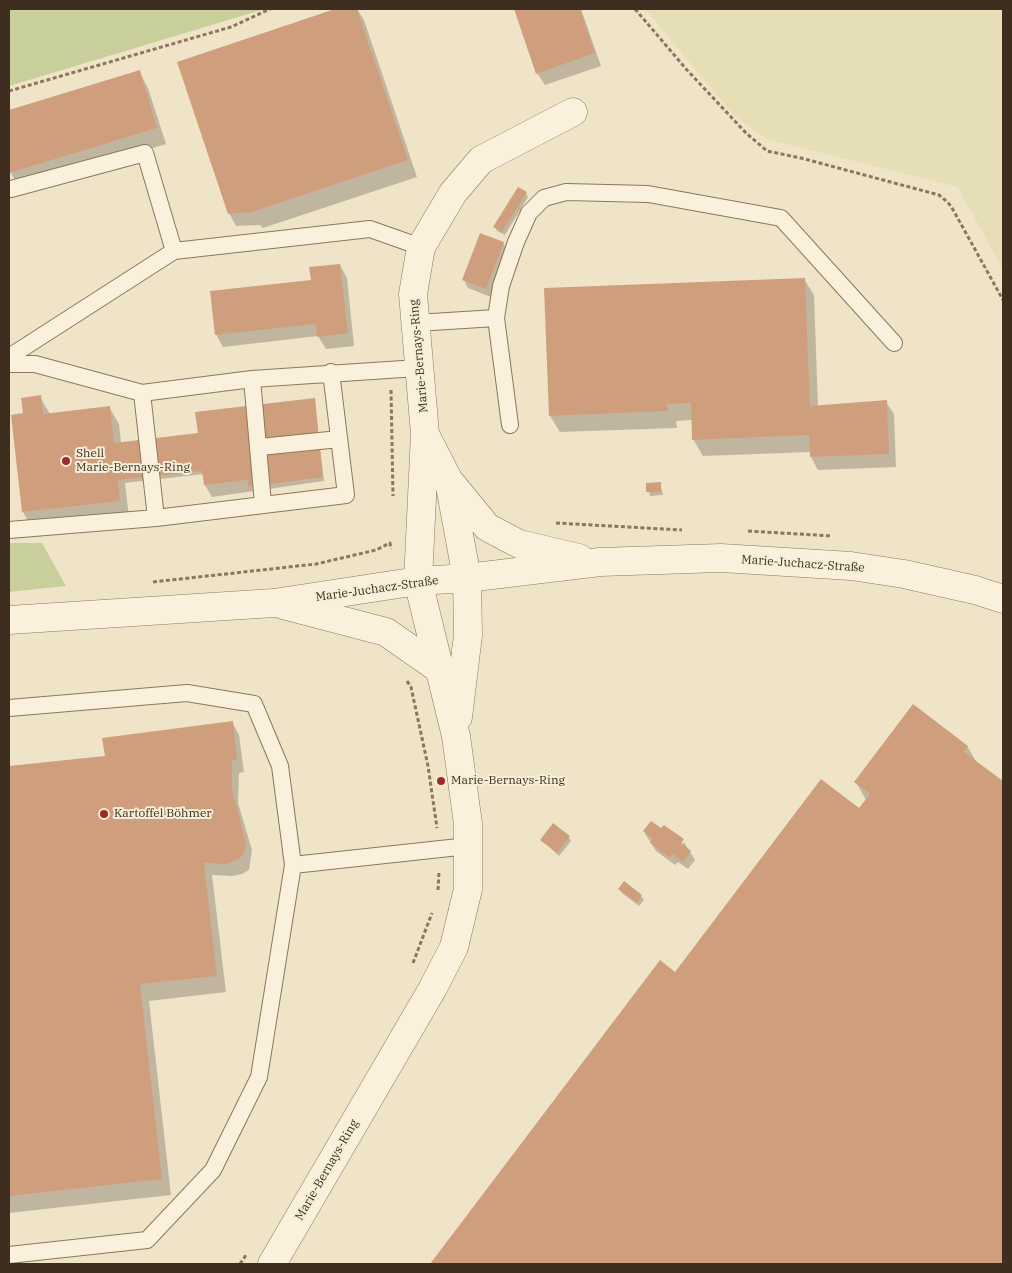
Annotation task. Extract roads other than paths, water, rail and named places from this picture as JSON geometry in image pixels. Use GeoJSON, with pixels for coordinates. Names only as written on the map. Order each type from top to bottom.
{"type":"FeatureCollection","features":[{"type":"Feature","properties":{"kind":"street","name":"Marie-Bernays-Ring"},"geometry":{"type":"LineString","coordinates":[[272,1264],[433,988],[454,947],[468,889],[468,824],[456,736],[438,669],[405,583],[420,537],[425,434],[413,294],[421,247],[453,193],[481,160],[572,112]]}},
{"type":"Feature","properties":{"kind":"street","name":"Marie-Bernays-Ring"},"geometry":{"type":"LineString","coordinates":[[425,434],[449,481],[467,578],[468,635],[456,736]]}},
{"type":"Feature","properties":{"kind":"street","name":"Marie-Juchacz-Straße"},"geometry":{"type":"LineString","coordinates":[[449,481],[487,527],[519,544],[600,562]]}},
{"type":"Feature","properties":{"kind":"street","name":"Marie-Juchacz-Straße"},"geometry":{"type":"LineString","coordinates":[[9,620],[274,603],[405,583],[467,578],[600,562],[721,558],[851,566],[904,574],[975,590],[1003,599]]}},
{"type":"Feature","properties":{"kind":"street","name":"Marie-Juchacz-Straße"},"geometry":{"type":"LineString","coordinates":[[274,603],[386,632],[438,669]]}},
{"type":"Feature","properties":{"kind":"lane"},"geometry":{"type":"LineString","coordinates":[[11,189],[146,153],[174,251]]}},
{"type":"Feature","properties":{"kind":"lane"},"geometry":{"type":"LineString","coordinates":[[510,425],[496,318],[501,286],[516,242],[529,213],[544,198],[566,192],[648,194],[781,218],[894,343]]}},
{"type":"Feature","properties":{"kind":"lane"},"geometry":{"type":"LineString","coordinates":[[9,357],[174,251],[370,230],[421,247]]}},
{"type":"Feature","properties":{"kind":"lane"},"geometry":{"type":"LineString","coordinates":[[416,323],[496,318]]}},
{"type":"Feature","properties":{"kind":"lane"},"geometry":{"type":"LineString","coordinates":[[9,364],[35,364],[142,393],[252,379],[331,372],[418,368]]}},
{"type":"Feature","properties":{"kind":"lane"},"geometry":{"type":"LineString","coordinates":[[9,530],[156,518],[346,495],[331,372]]}},
{"type":"Feature","properties":{"kind":"lane"},"geometry":{"type":"LineString","coordinates":[[252,379],[260,447],[263,504]]}},
{"type":"Feature","properties":{"kind":"lane"},"geometry":{"type":"LineString","coordinates":[[142,393],[156,518]]}},
{"type":"Feature","properties":{"kind":"lane"},"geometry":{"type":"LineString","coordinates":[[260,447],[339,439]]}},
{"type":"Feature","properties":{"kind":"lane"},"geometry":{"type":"LineString","coordinates":[[9,708],[187,692],[254,704],[280,766],[293,865],[258,1078],[213,1170],[147,1240],[9,1255]]}},
{"type":"Feature","properties":{"kind":"lane"},"geometry":{"type":"LineString","coordinates":[[293,865],[468,846]]}},
{"type":"Feature","properties":{"kind":"place","name":"Shell Marie-Bernays-Ring"},"geometry":{"type":"Point","coordinates":[66,461]}},
{"type":"Feature","properties":{"kind":"place","name":"Marie-Bernays-Ring"},"geometry":{"type":"Point","coordinates":[441,781]}},
{"type":"Feature","properties":{"kind":"place","name":"Kartoffel Böhmer"},"geometry":{"type":"Point","coordinates":[104,814]}}]}
